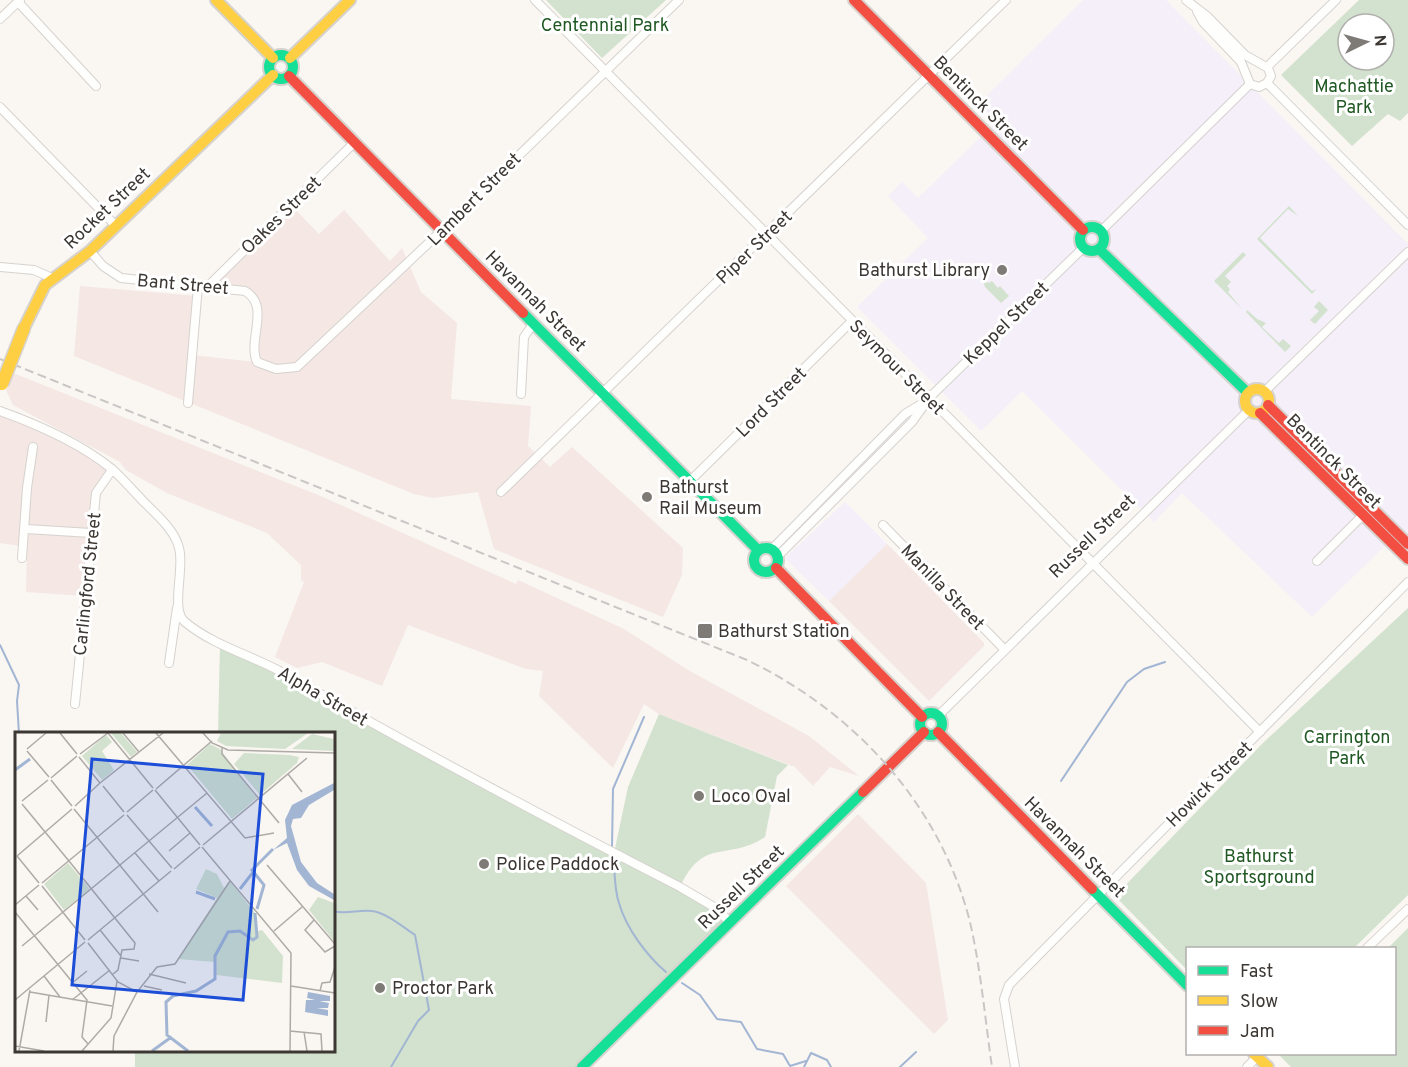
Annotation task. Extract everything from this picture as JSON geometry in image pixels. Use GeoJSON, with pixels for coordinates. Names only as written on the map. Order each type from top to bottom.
{"type":"FeatureCollection","features":[{"type":"Feature","properties":{"kind":"street"},"geometry":{"type":"LineString","coordinates":[[216,0],[273,58]]}},
{"type":"Feature","properties":{"kind":"street"},"geometry":{"type":"LineString","coordinates":[[290,58],[350,0]]}},
{"type":"Feature","properties":{"kind":"street","name":"Seymour Street"},"geometry":{"type":"LineString","coordinates":[[535,0],[1260,732]]}},
{"type":"Feature","properties":{"kind":"street","name":"Lambert Street"},"geometry":{"type":"LineString","coordinates":[[257,362],[276,369],[292,369],[301,364],[442,231],[679,0]]}},
{"type":"Feature","properties":{"kind":"street","name":"Bentinck Street"},"geometry":{"type":"LineString","coordinates":[[854,0],[1083,230]]}},
{"type":"Feature","properties":{"kind":"street","name":"Piper Street"},"geometry":{"type":"LineString","coordinates":[[501,492],[1006,0]]}},
{"type":"Feature","properties":{"kind":"street"},"geometry":{"type":"LineString","coordinates":[[1186,0],[1197,11],[1208,17],[1245,56],[1267,67],[1270,76],[1267,83],[1259,87],[1250,84]]}},
{"type":"Feature","properties":{"kind":"street"},"geometry":{"type":"LineString","coordinates":[[1267,67],[1336,0]]}},
{"type":"Feature","properties":{"kind":"street"},"geometry":{"type":"LineString","coordinates":[[0,19],[19,1],[96,86]]}},
{"type":"Feature","properties":{"kind":"street"},"geometry":{"type":"LineString","coordinates":[[1197,11],[1203,22],[1241,62],[1247,71],[1250,84]]}},
{"type":"Feature","properties":{"kind":"street"},"geometry":{"type":"LineString","coordinates":[[283,55],[290,58],[293,69],[289,76],[283,79],[273,75],[269,64],[273,58],[283,55]]}},
{"type":"Feature","properties":{"kind":"street"},"geometry":{"type":"LineString","coordinates":[[1247,71],[1250,66],[1258,63]]}},
{"type":"Feature","properties":{"kind":"street","name":"Rocket Street"},"geometry":{"type":"LineString","coordinates":[[1,387],[37,297],[52,278],[90,251],[273,75]]}},
{"type":"Feature","properties":{"kind":"street","name":"Havannah Street"},"geometry":{"type":"LineString","coordinates":[[289,76],[758,550]]}},
{"type":"Feature","properties":{"kind":"street"},"geometry":{"type":"LineString","coordinates":[[1267,83],[1408,225]]}},
{"type":"Feature","properties":{"kind":"street"},"geometry":{"type":"LineString","coordinates":[[1101,231],[1250,84]]}},
{"type":"Feature","properties":{"kind":"street"},"geometry":{"type":"LineString","coordinates":[[0,107],[116,226]]}},
{"type":"Feature","properties":{"kind":"street","name":"Oakes Street"},"geometry":{"type":"LineString","coordinates":[[207,287],[355,142]]}},
{"type":"Feature","properties":{"kind":"street"},"geometry":{"type":"LineString","coordinates":[[1090,227],[1101,231],[1104,238],[1099,249],[1089,252],[1083,248],[1079,241],[1083,230],[1090,227]]}},
{"type":"Feature","properties":{"kind":"street","name":"Keppel Street"},"geometry":{"type":"LineString","coordinates":[[775,558],[912,422],[929,398],[1083,248]]}},
{"type":"Feature","properties":{"kind":"street"},"geometry":{"type":"LineString","coordinates":[[1099,249],[1248,393],[1245,400],[1260,405]]}},
{"type":"Feature","properties":{"kind":"street","name":"Bant Street"},"geometry":{"type":"LineString","coordinates":[[90,251],[116,277],[239,289],[252,296],[257,309],[255,350],[257,362]]}},
{"type":"Feature","properties":{"kind":"street","name":"Russell Street"},"geometry":{"type":"LineString","coordinates":[[938,716],[1092,562],[1260,405],[1408,252]]}},
{"type":"Feature","properties":{"kind":"street"},"geometry":{"type":"LineString","coordinates":[[0,267],[34,270],[52,278]]}},
{"type":"Feature","properties":{"kind":"street"},"geometry":{"type":"LineString","coordinates":[[188,403],[198,286]]}},
{"type":"Feature","properties":{"kind":"street","name":"Lord Street"},"geometry":{"type":"LineString","coordinates":[[689,482],[852,321]]}},
{"type":"Feature","properties":{"kind":"street"},"geometry":{"type":"LineString","coordinates":[[521,394],[524,337],[533,324]]}},
{"type":"Feature","properties":{"kind":"street","name":"Keppel Street"},"geometry":{"type":"LineString","coordinates":[[775,558],[813,505],[905,414],[929,398]]}},
{"type":"Feature","properties":{"kind":"street","name":"Bentinck Street"},"geometry":{"type":"LineString","coordinates":[[1260,405],[1363,515],[1408,559]]}},
{"type":"Feature","properties":{"kind":"street","name":"Bentinck Street"},"geometry":{"type":"LineString","coordinates":[[1260,405],[1408,544]]}},
{"type":"Feature","properties":{"kind":"street"},"geometry":{"type":"LineString","coordinates":[[0,411],[41,427],[89,453],[112,470],[156,514],[179,547],[183,569],[169,663]]}},
{"type":"Feature","properties":{"kind":"street"},"geometry":{"type":"LineString","coordinates":[[876,444],[883,450]]}},
{"type":"Feature","properties":{"kind":"street"},"geometry":{"type":"LineString","coordinates":[[22,558],[26,529],[27,488],[33,447]]}},
{"type":"Feature","properties":{"kind":"street","name":"Carlingford Street"},"geometry":{"type":"LineString","coordinates":[[75,704],[96,493],[112,470]]}},
{"type":"Feature","properties":{"kind":"street"},"geometry":{"type":"LineString","coordinates":[[813,505],[820,513]]}},
{"type":"Feature","properties":{"kind":"street"},"geometry":{"type":"LineString","coordinates":[[1317,561],[1363,515]]}},
{"type":"Feature","properties":{"kind":"street","name":"Manilla Street"},"geometry":{"type":"LineString","coordinates":[[883,525],[1004,649]]}},
{"type":"Feature","properties":{"kind":"street"},"geometry":{"type":"LineString","coordinates":[[26,529],[91,533]]}},
{"type":"Feature","properties":{"kind":"street"},"geometry":{"type":"LineString","coordinates":[[775,558],[765,572],[758,570],[754,559],[758,550],[775,558],[922,717]]}},
{"type":"Feature","properties":{"kind":"street","name":"Howick Street"},"geometry":{"type":"LineString","coordinates":[[1015,1067],[1004,999],[1009,985],[1408,582]]}},
{"type":"Feature","properties":{"kind":"street","name":"Alpha Street"},"geometry":{"type":"LineString","coordinates":[[177,607],[181,619],[220,644],[280,671],[452,769],[680,887],[714,908],[730,922]]}},
{"type":"Feature","properties":{"kind":"street"},"geometry":{"type":"LineString","coordinates":[[931,713],[938,716],[942,724],[938,732],[929,735],[924,732],[920,726],[922,717],[931,713]]}},
{"type":"Feature","properties":{"kind":"street","name":"Russell Street"},"geometry":{"type":"LineString","coordinates":[[582,1067],[924,732]]}},
{"type":"Feature","properties":{"kind":"street","name":"Havannah Street"},"geometry":{"type":"LineString","coordinates":[[938,732],[1186,984]]}},
{"type":"Feature","properties":{"kind":"street"},"geometry":{"type":"LineString","coordinates":[[1368,947],[1408,909]]}},
{"type":"Feature","properties":{"kind":"street"},"geometry":{"type":"LineString","coordinates":[[1247,1067],[1257,1055],[1268,1067]]}},
{"type":"Feature","properties":{"kind":"shaded area"},"geometry":{"type":"Polygon","coordinates":[[[1083,0],[1166,0],[1408,244],[1408,536],[1401,530],[1312,617],[1182,493],[1154,522],[1022,391],[981,431],[857,307],[928,238],[888,196],[902,182],[918,198],[996,122],[978,104],[1083,0]]]}},
{"type":"Feature","properties":{"kind":"shaded area"},"geometry":{"type":"Polygon","coordinates":[[[291,205],[319,234],[344,210],[390,261],[402,248],[421,292],[457,323],[451,399],[531,406],[528,446],[550,467],[572,447],[683,548],[682,575],[663,617],[494,549],[478,492],[433,498],[414,494],[74,356],[80,286],[197,296],[192,355],[257,362],[257,315],[252,296],[207,287],[291,205]]]}},
{"type":"Feature","properties":{"kind":"shaded area"},"geometry":{"type":"Polygon","coordinates":[[[13,373],[323,497],[516,584],[518,580],[624,629],[688,670],[809,736],[859,776],[830,767],[813,786],[795,767],[659,714],[644,704],[613,768],[539,696],[543,671],[526,669],[408,625],[382,686],[322,662],[297,668],[275,657],[304,582],[301,580],[301,565],[267,533],[167,493],[126,470],[120,462],[13,405],[6,390],[13,373]]]}},
{"type":"Feature","properties":{"kind":"shaded area"},"geometry":{"type":"Polygon","coordinates":[[[0,410],[30,422],[112,470],[96,493],[86,596],[26,592],[27,547],[0,543],[0,410]]]}},
{"type":"Feature","properties":{"kind":"shaded area"},"geometry":{"type":"Polygon","coordinates":[[[845,502],[887,544],[829,601],[785,558],[845,502]]]}},
{"type":"Feature","properties":{"kind":"shaded area"},"geometry":{"type":"Polygon","coordinates":[[[887,544],[984,643],[984,646],[929,701],[829,601],[887,544]]]}},
{"type":"Feature","properties":{"kind":"shaded area"},"geometry":{"type":"Polygon","coordinates":[[[858,814],[926,883],[948,1020],[934,1034],[786,886],[858,814]]]}},
{"type":"Feature","properties":{"kind":"green space","name":"Centennial Park"},"geometry":{"type":"Polygon","coordinates":[[[546,0],[666,0],[602,58],[546,0]]]}},
{"type":"Feature","properties":{"kind":"green space","name":"Machattie Park"},"geometry":{"type":"Polygon","coordinates":[[[1359,0],[1408,0],[1408,113],[1400,121],[1388,114],[1352,146],[1281,75],[1336,22],[1336,72],[1396,72],[1396,12],[1347,12],[1359,0]]]}},
{"type":"Feature","properties":{"kind":"green space"},"geometry":{"type":"Polygon","coordinates":[[[1289,206],[1298,216],[1288,209],[1260,238],[1312,291],[1316,289],[1312,294],[1257,239],[1289,206]]]}},
{"type":"Feature","properties":{"kind":"green space"},"geometry":{"type":"Polygon","coordinates":[[[1243,252],[1246,255],[1225,276],[1231,282],[1227,286],[1230,289],[1228,292],[1242,309],[1214,281],[1243,252]]]}},
{"type":"Feature","properties":{"kind":"green space"},"geometry":{"type":"Polygon","coordinates":[[[982,277],[989,283],[992,281],[998,288],[1000,286],[1009,296],[1001,303],[985,287],[982,277]]]}},
{"type":"Feature","properties":{"kind":"green space"},"geometry":{"type":"Polygon","coordinates":[[[1319,301],[1328,310],[1315,324],[1310,320],[1319,311],[1314,307],[1319,301]]]}},
{"type":"Feature","properties":{"kind":"green space"},"geometry":{"type":"Polygon","coordinates":[[[1247,310],[1266,323],[1262,327],[1279,343],[1283,339],[1291,346],[1285,352],[1246,312],[1247,310]]]}},
{"type":"Feature","properties":{"kind":"green space","name":"Bathurst Sportsground"},"geometry":{"type":"Polygon","coordinates":[[[1408,608],[1408,895],[1355,947],[1186,947],[1186,969],[1115,896],[1263,743],[1408,608]]]}},
{"type":"Feature","properties":{"kind":"green space","name":"Police Paddock"},"geometry":{"type":"Polygon","coordinates":[[[220,644],[281,671],[614,853],[628,787],[659,714],[788,765],[777,776],[765,837],[739,848],[707,855],[689,871],[680,887],[730,922],[582,1067],[135,1067],[135,1052],[334,1052],[334,732],[218,732],[220,644]]]}},
{"type":"Feature","properties":{"kind":"green space"},"geometry":{"type":"Polygon","coordinates":[[[1408,928],[1408,1067],[1291,1067],[1281,1055],[1396,1055],[1396,947],[1389,947],[1408,928]]]}},
{"type":"Feature","properties":{"kind":"waterway"},"geometry":{"type":"LineString","coordinates":[[0,645],[19,685],[17,701],[19,732]]}},
{"type":"Feature","properties":{"kind":"waterway"},"geometry":{"type":"LineString","coordinates":[[1061,781],[1127,682],[1144,669],[1165,662]]}},
{"type":"Feature","properties":{"kind":"waterway"},"geometry":{"type":"LineString","coordinates":[[612,847],[613,789],[644,717]]}},
{"type":"Feature","properties":{"kind":"waterway"},"geometry":{"type":"LineString","coordinates":[[614,866],[615,885],[622,912],[632,932],[645,950],[666,972]]}},
{"type":"Feature","properties":{"kind":"waterway"},"geometry":{"type":"LineString","coordinates":[[334,911],[378,912],[415,935],[429,1010],[418,1021],[391,1067]]}},
{"type":"Feature","properties":{"kind":"waterway"},"geometry":{"type":"LineString","coordinates":[[682,983],[700,995],[717,1019],[741,1022],[757,1049],[783,1054],[790,1066],[806,1061]]}},
{"type":"Feature","properties":{"kind":"waterway"},"geometry":{"type":"LineString","coordinates":[[900,1067],[916,1052]]}},
{"type":"Feature","properties":{"kind":"waterway"},"geometry":{"type":"LineString","coordinates":[[804,1067],[811,1053],[827,1060],[831,1067]]}},
{"type":"Feature","properties":{"kind":"railway"},"geometry":{"type":"LineString","coordinates":[[0,359],[747,660],[786,681],[823,706],[888,766],[915,801],[938,839],[956,879],[970,922],[992,1067]]}},
{"type":"Feature","properties":{"kind":"traffic: fast"},"geometry":{"type":"LineString","coordinates":[[281,55],[290,58],[293,67],[290,76],[281,79],[272,76],[269,67],[272,58],[281,55]]}},
{"type":"Feature","properties":{"kind":"traffic: fast"},"geometry":{"type":"LineString","coordinates":[[1092,227],[1101,230],[1104,239],[1101,248],[1092,251],[1083,248],[1080,239],[1083,230],[1092,227]]}},
{"type":"Feature","properties":{"kind":"traffic: fast"},"geometry":{"type":"LineString","coordinates":[[1099,249],[1248,393]]}},
{"type":"Feature","properties":{"kind":"traffic: fast"},"geometry":{"type":"LineString","coordinates":[[523,313],[758,550]]}},
{"type":"Feature","properties":{"kind":"traffic: fast"},"geometry":{"type":"LineString","coordinates":[[766,548],[775,551],[778,560],[775,569],[766,572],[757,569],[754,560],[757,551],[766,548]]}},
{"type":"Feature","properties":{"kind":"traffic: fast"},"geometry":{"type":"LineString","coordinates":[[931,713],[939,716],[942,724],[939,732],[931,735],[923,732],[920,724],[923,716],[931,713]]}},
{"type":"Feature","properties":{"kind":"traffic: fast"},"geometry":{"type":"LineString","coordinates":[[582,1067],[863,792]]}},
{"type":"Feature","properties":{"kind":"traffic: fast"},"geometry":{"type":"LineString","coordinates":[[1092,889],[1186,984]]}},
{"type":"Feature","properties":{"kind":"traffic: slow"},"geometry":{"type":"LineString","coordinates":[[216,0],[273,58]]}},
{"type":"Feature","properties":{"kind":"traffic: slow"},"geometry":{"type":"LineString","coordinates":[[290,58],[350,0]]}},
{"type":"Feature","properties":{"kind":"traffic: slow"},"geometry":{"type":"LineString","coordinates":[[24,328],[45,285],[90,251],[273,75]]}},
{"type":"Feature","properties":{"kind":"traffic: slow"},"geometry":{"type":"LineString","coordinates":[[2,384],[24,328]]}},
{"type":"Feature","properties":{"kind":"traffic: slow"},"geometry":{"type":"LineString","coordinates":[[1257,389],[1265,393],[1269,401],[1265,409],[1257,413],[1249,409],[1245,401],[1249,393],[1257,389]]}},
{"type":"Feature","properties":{"kind":"traffic: slow"},"geometry":{"type":"LineString","coordinates":[[1255,1055],[1268,1067]]}},
{"type":"Feature","properties":{"kind":"traffic: jam"},"geometry":{"type":"LineString","coordinates":[[854,0],[1083,230]]}},
{"type":"Feature","properties":{"kind":"traffic: jam"},"geometry":{"type":"LineString","coordinates":[[289,76],[523,313]]}},
{"type":"Feature","properties":{"kind":"traffic: jam"},"geometry":{"type":"LineString","coordinates":[[1268,405],[1408,544]]}},
{"type":"Feature","properties":{"kind":"traffic: jam"},"geometry":{"type":"LineString","coordinates":[[1260,413],[1408,559]]}},
{"type":"Feature","properties":{"kind":"traffic: jam"},"geometry":{"type":"LineString","coordinates":[[776,568],[922,717]]}},
{"type":"Feature","properties":{"kind":"traffic: jam"},"geometry":{"type":"LineString","coordinates":[[863,792],[924,732]]}},
{"type":"Feature","properties":{"kind":"traffic: jam"},"geometry":{"type":"LineString","coordinates":[[938,732],[1092,889]]}},
{"type":"Feature","properties":{"kind":"place","name":"Bathurst Library"},"geometry":{"type":"Point","coordinates":[1002,270]}},
{"type":"Feature","properties":{"kind":"place","name":"Bathurst Rail Museum"},"geometry":{"type":"Point","coordinates":[647,497]}},
{"type":"Feature","properties":{"kind":"place","name":"Bathurst Station"},"geometry":{"type":"Point","coordinates":[705,631]}},
{"type":"Feature","properties":{"kind":"place","name":"Loco Oval"},"geometry":{"type":"Point","coordinates":[699,796]}},
{"type":"Feature","properties":{"kind":"place","name":"Police Paddock"},"geometry":{"type":"Point","coordinates":[484,864]}},
{"type":"Feature","properties":{"kind":"place","name":"Proctor Park"},"geometry":{"type":"Point","coordinates":[380,988]}},
{"type":"Feature","properties":{"kind":"park label","name":"Carrington Park"},"geometry":{"type":"Point","coordinates":[1347,747]}}]}
